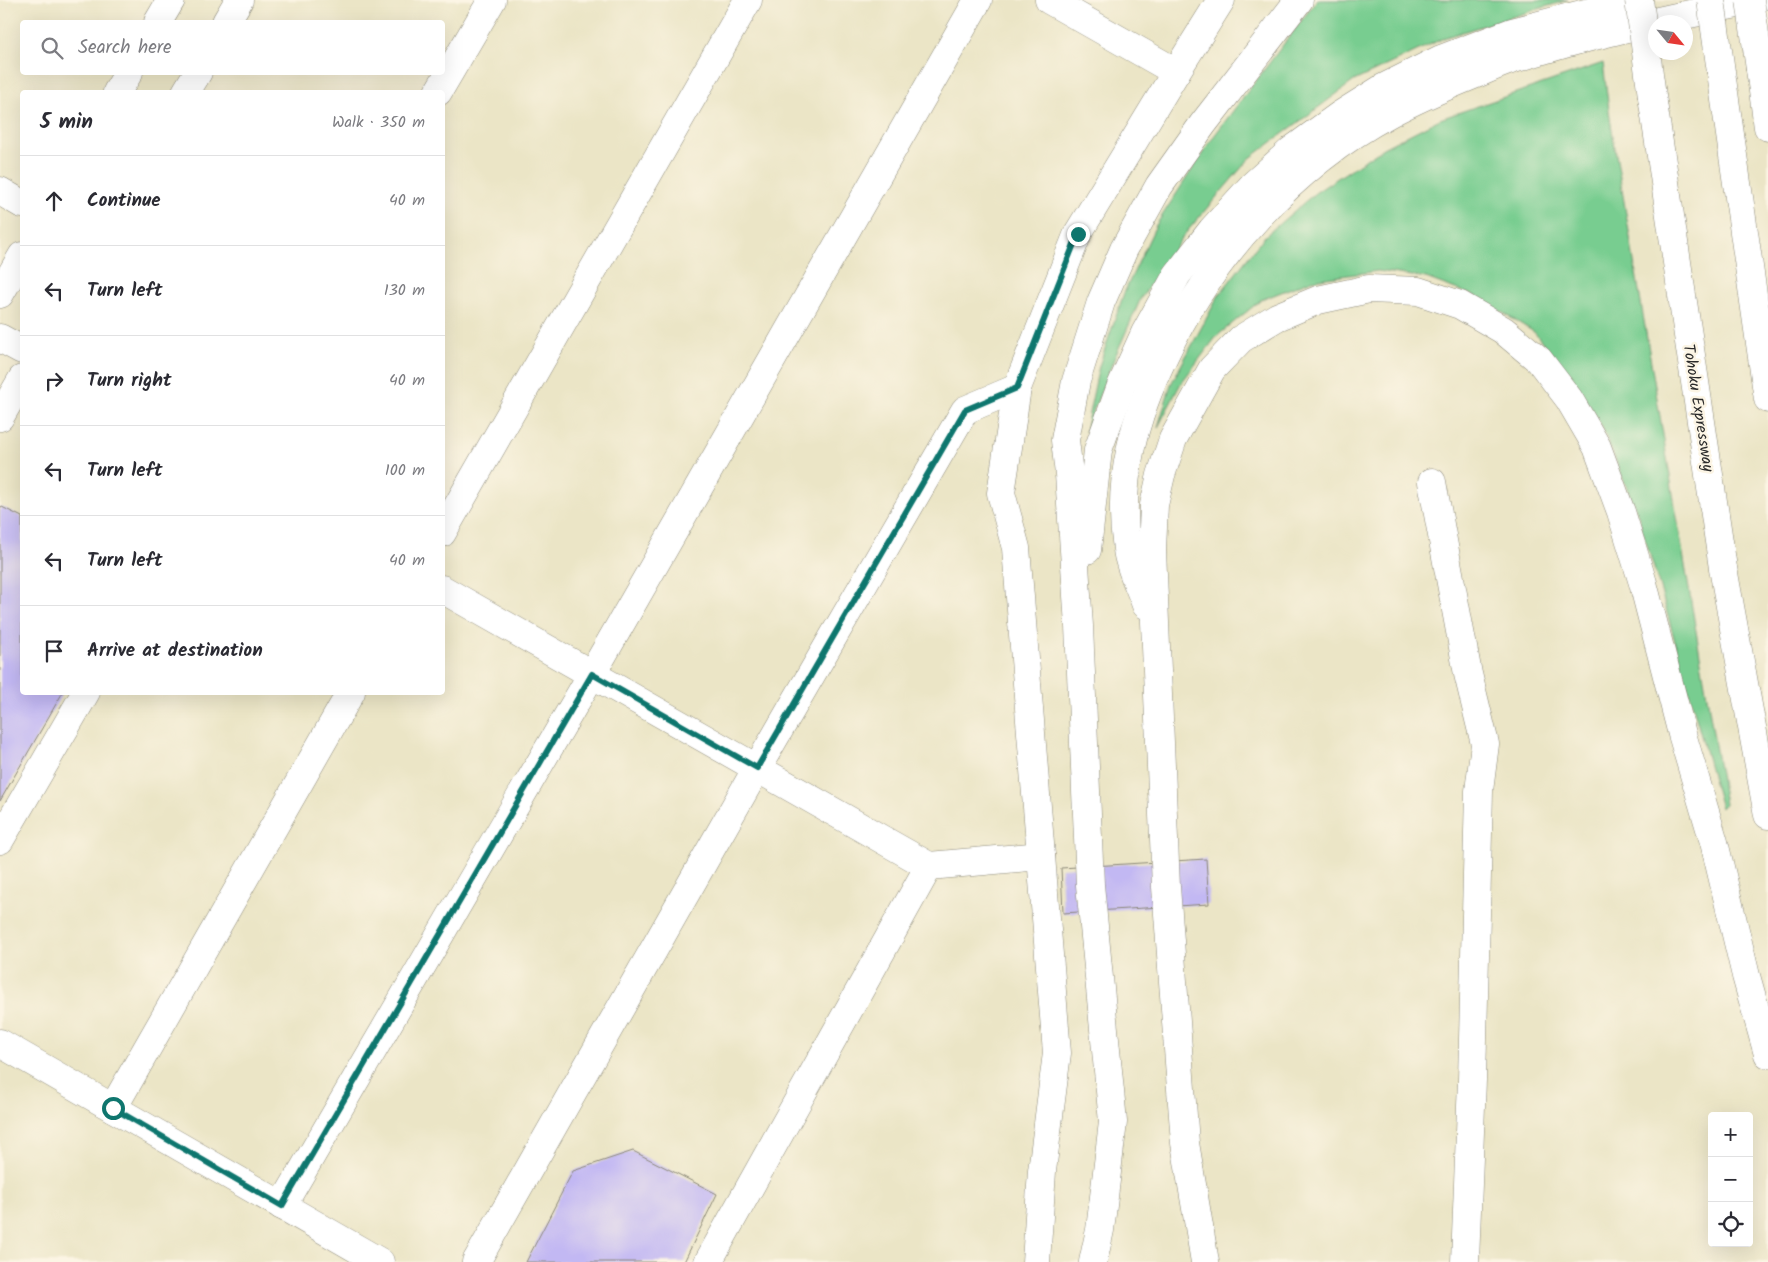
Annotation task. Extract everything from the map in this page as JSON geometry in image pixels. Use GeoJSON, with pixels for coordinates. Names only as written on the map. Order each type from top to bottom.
{"type":"FeatureCollection","features":[{"type":"Feature","properties":{"kind":"main road"},"geometry":{"type":"LineString","coordinates":[[159,20],[171,0]]}},
{"type":"Feature","properties":{"kind":"main road"},"geometry":{"type":"LineString","coordinates":[[227,20],[239,0]]}},
{"type":"Feature","properties":{"kind":"main road"},"geometry":{"type":"LineString","coordinates":[[439,90],[492,0]]}},
{"type":"Feature","properties":{"kind":"main road"},"geometry":{"type":"LineString","coordinates":[[445,528],[748,0]]}},
{"type":"Feature","properties":{"kind":"main road"},"geometry":{"type":"LineString","coordinates":[[282,1206],[592,674],[978,0]]}},
{"type":"Feature","properties":{"kind":"main road"},"geometry":{"type":"LineString","coordinates":[[1050,0],[1176,72]]}},
{"type":"Feature","properties":{"kind":"main road"},"geometry":{"type":"LineString","coordinates":[[1036,1262],[1042,1171],[1057,1053],[1016,548],[1001,493],[1017,388],[1078,234],[1221,0]]}},
{"type":"Feature","properties":{"kind":"main road"},"geometry":{"type":"LineString","coordinates":[[1093,1262],[1100,1230],[1114,1122],[1090,885],[1079,626],[1065,440],[1076,381],[1101,302],[1124,249],[1159,186],[1298,0]]}},
{"type":"Feature","properties":{"kind":"main road"},"geometry":{"type":"LineString","coordinates":[[1079,626],[1098,450],[1121,386],[1144,333],[1177,275],[1212,230],[1254,185],[1292,150],[1340,115],[1383,88],[1441,59],[1512,32],[1638,0]]}},
{"type":"Feature","properties":{"kind":"main road","name":"Tohoku Expressway"},"geometry":{"type":"LineString","coordinates":[[1638,0],[1722,558],[1768,815]]}},
{"type":"Feature","properties":{"kind":"main road"},"geometry":{"type":"LineString","coordinates":[[1711,0],[1768,399]]}},
{"type":"Feature","properties":{"kind":"main road"},"geometry":{"type":"LineString","coordinates":[[1750,0],[1768,127]]}},
{"type":"Feature","properties":{"kind":"main road"},"geometry":{"type":"LineString","coordinates":[[1155,630],[1127,551],[1123,506],[1126,472],[1134,432],[1151,382],[1173,336],[1205,282],[1242,235],[1288,187],[1335,149],[1389,114],[1442,88],[1515,58],[1601,34],[1756,0]]}},
{"type":"Feature","properties":{"kind":"main road"},"geometry":{"type":"LineString","coordinates":[[119,90],[127,75]]}},
{"type":"Feature","properties":{"kind":"main road"},"geometry":{"type":"LineString","coordinates":[[187,90],[196,75]]}},
{"type":"Feature","properties":{"kind":"main road"},"geometry":{"type":"LineString","coordinates":[[0,191],[20,203]]}},
{"type":"Feature","properties":{"kind":"main road"},"geometry":{"type":"LineString","coordinates":[[0,294],[20,259]]}},
{"type":"Feature","properties":{"kind":"main road"},"geometry":{"type":"LineString","coordinates":[[1205,1262],[1185,1133],[1166,887],[1152,550],[1154,505],[1160,474],[1173,439],[1212,369],[1241,339],[1277,317],[1318,300],[1369,289],[1418,291],[1460,305],[1503,330],[1539,360],[1569,399],[1597,447],[1621,512],[1643,583],[1682,734],[1714,842],[1746,976],[1768,1054]]}},
{"type":"Feature","properties":{"kind":"main road"},"geometry":{"type":"LineString","coordinates":[[0,338],[20,349]]}},
{"type":"Feature","properties":{"kind":"main road"},"geometry":{"type":"LineString","coordinates":[[0,417],[20,382]]}},
{"type":"Feature","properties":{"kind":"main road"},"geometry":{"type":"LineString","coordinates":[[476,1262],[757,768],[965,410],[1017,388]]}},
{"type":"Feature","properties":{"kind":"main road"},"geometry":{"type":"LineString","coordinates":[[1432,482],[1468,674],[1485,744],[1479,791],[1472,1080],[1465,1262]]}},
{"type":"Feature","properties":{"kind":"main road"},"geometry":{"type":"LineString","coordinates":[[445,591],[929,866],[1041,856]]}},
{"type":"Feature","properties":{"kind":"main road"},"geometry":{"type":"LineString","coordinates":[[0,840],[84,695]]}},
{"type":"Feature","properties":{"kind":"main road"},"geometry":{"type":"LineString","coordinates":[[113,1108],[349,695]]}},
{"type":"Feature","properties":{"kind":"main road"},"geometry":{"type":"LineString","coordinates":[[708,1262],[929,866]]}},
{"type":"Feature","properties":{"kind":"main road"},"geometry":{"type":"LineString","coordinates":[[0,1043],[380,1262]]}},
{"type":"Feature","properties":{"kind":"green space"},"geometry":{"type":"Polygon","coordinates":[[[1317,0],[1568,0],[1446,37],[1354,81],[1249,159],[1184,235],[1141,298],[1085,432],[1099,366],[1124,293],[1156,225],[1214,136],[1317,0]]]}},
{"type":"Feature","properties":{"kind":"green space"},"geometry":{"type":"Polygon","coordinates":[[[1603,63],[1610,118],[1725,804],[1721,808],[1638,515],[1601,425],[1574,380],[1534,332],[1477,297],[1426,278],[1378,271],[1312,280],[1261,300],[1217,336],[1181,383],[1158,427],[1171,384],[1219,295],[1264,237],[1315,193],[1383,148],[1440,119],[1603,63]]]}},
{"type":"Feature","properties":{"kind":"building"},"geometry":{"type":"Polygon","coordinates":[[[0,506],[20,516],[20,695],[61,695],[0,801],[0,506]]]}},
{"type":"Feature","properties":{"kind":"building"},"geometry":{"type":"Polygon","coordinates":[[[1206,859],[1209,904],[1063,913],[1061,868],[1206,859]]]}},
{"type":"Feature","properties":{"kind":"building"},"geometry":{"type":"Polygon","coordinates":[[[633,1151],[717,1194],[684,1262],[526,1262],[573,1171],[633,1151]]]}},
{"type":"Feature","properties":{"kind":"route"},"geometry":{"type":"LineString","coordinates":[[113,1108],[282,1206],[592,674],[757,768],[965,410],[1017,388],[1078,234]]}}]}
